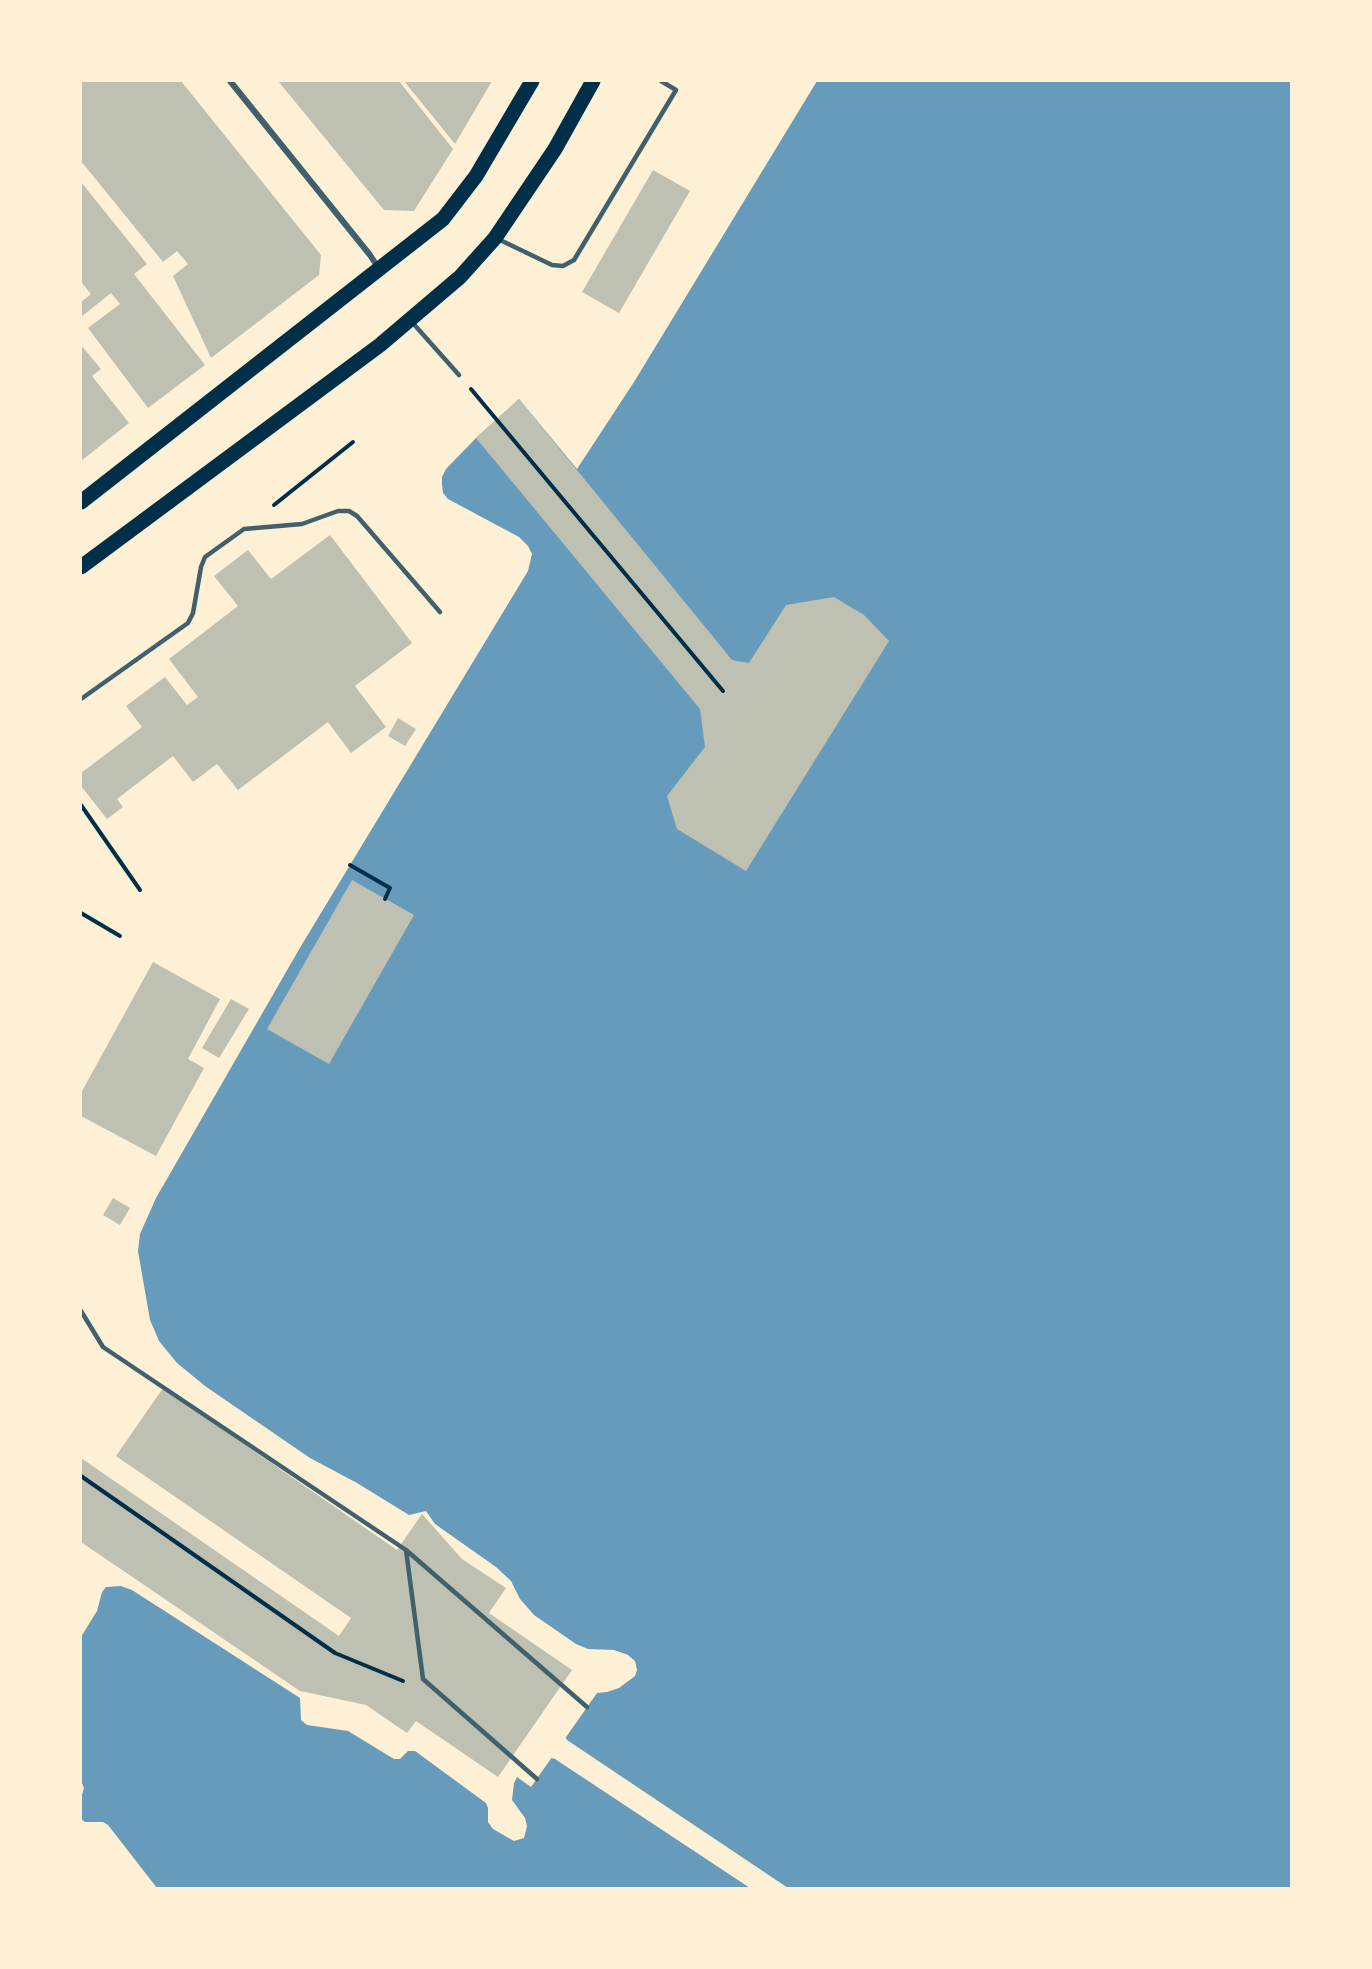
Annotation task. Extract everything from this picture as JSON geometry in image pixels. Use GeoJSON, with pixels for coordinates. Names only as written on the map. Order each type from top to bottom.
{"type":"FeatureCollection","features":[{"type":"Feature","properties":{"kind":"main road"},"geometry":{"type":"LineString","coordinates":[[81,502],[443,219],[476,176],[532,81]]}},
{"type":"Feature","properties":{"kind":"main road"},"geometry":{"type":"LineString","coordinates":[[81,567],[411,320],[460,277],[495,238],[555,149],[593,81]]}},
{"type":"Feature","properties":{"kind":"street"},"geometry":{"type":"LineString","coordinates":[[230,81],[370,255],[379,270]]}},
{"type":"Feature","properties":{"kind":"lane"},"geometry":{"type":"LineString","coordinates":[[495,238],[552,266],[564,266],[574,260],[676,90],[661,81]]}},
{"type":"Feature","properties":{"kind":"lane"},"geometry":{"type":"LineString","coordinates":[[411,320],[459,375]]}},
{"type":"Feature","properties":{"kind":"lane"},"geometry":{"type":"LineString","coordinates":[[81,699],[188,623],[193,613],[201,567],[205,557],[244,529],[302,524],[338,511],[349,512],[357,516],[440,612]]}},
{"type":"Feature","properties":{"kind":"lane"},"geometry":{"type":"LineString","coordinates":[[81,1311],[103,1347],[406,1550],[587,1707]]}},
{"type":"Feature","properties":{"kind":"lane"},"geometry":{"type":"LineString","coordinates":[[406,1550],[423,1679],[537,1779]]}},
{"type":"Feature","properties":{"kind":"path"},"geometry":{"type":"LineString","coordinates":[[459,375],[723,692]]}},
{"type":"Feature","properties":{"kind":"path"},"geometry":{"type":"LineString","coordinates":[[244,529],[353,442]]}},
{"type":"Feature","properties":{"kind":"path"},"geometry":{"type":"LineString","coordinates":[[81,805],[140,890]]}},
{"type":"Feature","properties":{"kind":"path"},"geometry":{"type":"LineString","coordinates":[[350,866],[390,888],[385,899]]}},
{"type":"Feature","properties":{"kind":"path"},"geometry":{"type":"LineString","coordinates":[[81,913],[120,936]]}},
{"type":"Feature","properties":{"kind":"path"},"geometry":{"type":"LineString","coordinates":[[81,1476],[335,1653],[417,1687],[423,1679]]}},
{"type":"Feature","properties":{"kind":"water"},"geometry":{"type":"Polygon","coordinates":[[[817,81],[1291,81],[1291,1888],[157,1888],[108,1825],[103,1822],[85,1822],[81,1819],[81,1798],[84,1788],[81,1781],[81,1637],[97,1611],[102,1592],[106,1587],[121,1586],[132,1590],[300,1698],[301,1720],[307,1725],[348,1731],[394,1759],[400,1759],[408,1751],[415,1751],[486,1803],[488,1822],[493,1829],[514,1841],[524,1838],[527,1826],[525,1818],[512,1800],[517,1777],[531,1787],[597,1693],[619,1688],[635,1676],[637,1670],[635,1661],[628,1655],[614,1650],[588,1649],[576,1644],[534,1615],[520,1599],[511,1581],[496,1567],[435,1524],[426,1511],[409,1515],[310,1458],[205,1386],[177,1363],[159,1341],[150,1320],[138,1251],[140,1234],[156,1198],[301,946],[528,571],[532,554],[519,537],[448,499],[443,493],[442,477],[446,469],[519,399],[577,469],[634,382],[817,81]]]}},
{"type":"Feature","properties":{"kind":"pier"},"geometry":{"type":"Polygon","coordinates":[[[564,1735],[567,1740],[788,1888],[750,1888],[555,1759],[548,1757],[564,1735]]]}},
{"type":"Feature","properties":{"kind":"building"},"geometry":{"type":"Polygon","coordinates":[[[81,81],[181,81],[321,255],[319,275],[211,358],[173,276],[188,264],[177,251],[163,262],[81,161],[81,81]]]}},
{"type":"Feature","properties":{"kind":"building"},"geometry":{"type":"Polygon","coordinates":[[[278,81],[399,81],[453,149],[414,211],[384,210],[278,81]]]}},
{"type":"Feature","properties":{"kind":"building"},"geometry":{"type":"Polygon","coordinates":[[[404,81],[492,81],[455,144],[404,81]]]}},
{"type":"Feature","properties":{"kind":"building"},"geometry":{"type":"Polygon","coordinates":[[[653,170],[690,191],[619,313],[582,292],[653,170]]]}},
{"type":"Feature","properties":{"kind":"building"},"geometry":{"type":"Polygon","coordinates":[[[81,182],[147,264],[134,274],[205,365],[148,408],[88,328],[120,304],[111,293],[81,317],[81,302],[91,294],[81,282],[81,182]]]}},
{"type":"Feature","properties":{"kind":"building"},"geometry":{"type":"Polygon","coordinates":[[[81,345],[101,369],[92,376],[129,423],[81,461],[81,345]]]}},
{"type":"Feature","properties":{"kind":"building"},"geometry":{"type":"Polygon","coordinates":[[[519,399],[732,660],[749,663],[786,605],[834,597],[864,615],[889,641],[746,871],[677,829],[667,796],[705,747],[700,709],[476,438],[519,399]]]}},
{"type":"Feature","properties":{"kind":"building"},"geometry":{"type":"Polygon","coordinates":[[[330,535],[412,643],[355,686],[386,727],[351,753],[328,722],[238,790],[217,764],[193,782],[173,756],[117,799],[123,807],[107,819],[81,786],[81,773],[142,727],[126,706],[165,677],[187,705],[198,697],[169,659],[238,606],[214,576],[248,550],[271,579],[330,535]]]}},
{"type":"Feature","properties":{"kind":"building"},"geometry":{"type":"Polygon","coordinates":[[[398,718],[416,729],[405,746],[388,736],[398,718]]]}},
{"type":"Feature","properties":{"kind":"building"},"geometry":{"type":"Polygon","coordinates":[[[352,880],[414,915],[329,1064],[267,1029],[352,880]]]}},
{"type":"Feature","properties":{"kind":"building"},"geometry":{"type":"Polygon","coordinates":[[[153,962],[220,999],[188,1059],[204,1068],[156,1156],[81,1116],[81,1093],[153,962]]]}},
{"type":"Feature","properties":{"kind":"building"},"geometry":{"type":"Polygon","coordinates":[[[231,999],[249,1009],[219,1058],[202,1048],[231,999]]]}},
{"type":"Feature","properties":{"kind":"building"},"geometry":{"type":"Polygon","coordinates":[[[113,1198],[130,1208],[120,1225],[103,1215],[113,1198]]]}},
{"type":"Feature","properties":{"kind":"building"},"geometry":{"type":"Polygon","coordinates":[[[163,1388],[397,1550],[422,1514],[462,1559],[506,1588],[489,1613],[572,1670],[498,1777],[416,1721],[407,1733],[366,1705],[300,1691],[81,1542],[81,1458],[339,1636],[351,1618],[116,1456],[163,1388]]]}}]}
